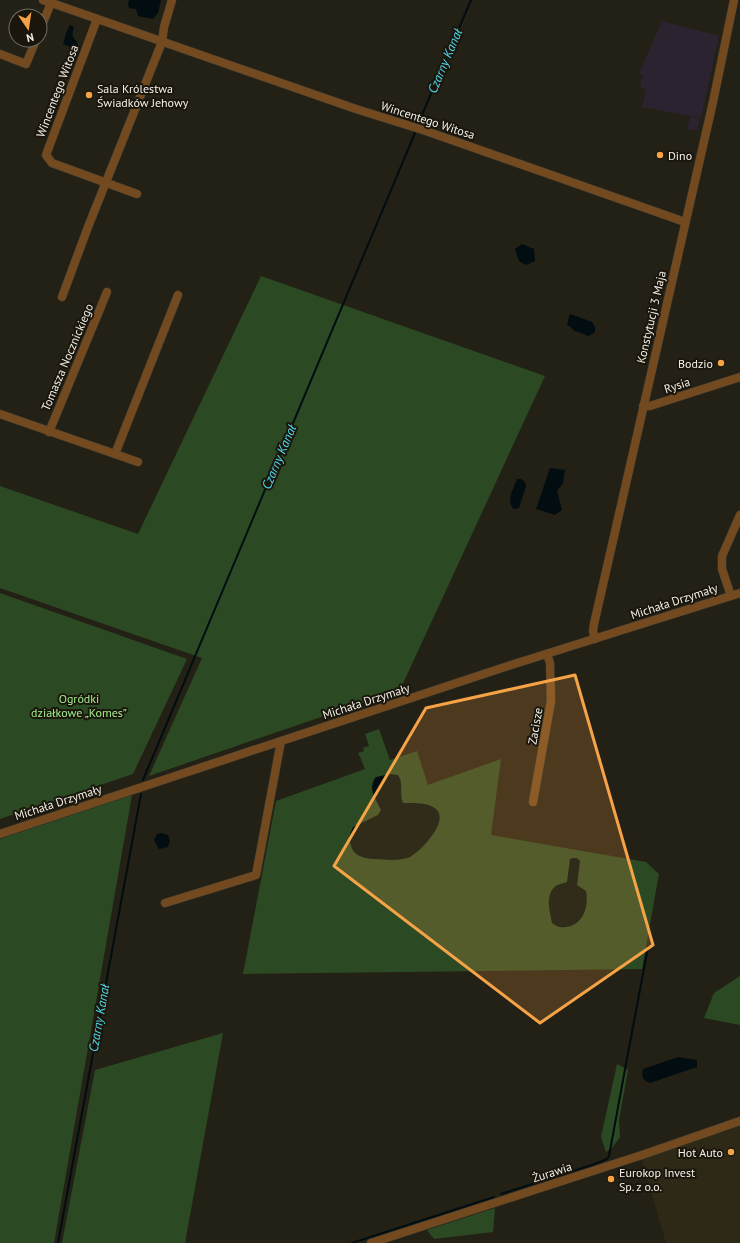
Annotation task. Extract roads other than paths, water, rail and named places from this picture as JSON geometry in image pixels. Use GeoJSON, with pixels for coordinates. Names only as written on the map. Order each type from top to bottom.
{"type":"FeatureCollection","features":[{"type":"Feature","properties":{"kind":"street","name":"Wincentego Witosa"},"geometry":{"type":"LineString","coordinates":[[43,0],[356,109],[423,130],[685,222]]}},
{"type":"Feature","properties":{"kind":"street"},"geometry":{"type":"LineString","coordinates":[[62,297],[105,183],[162,42],[164,27],[172,0]]}},
{"type":"Feature","properties":{"kind":"street","name":"Konstytucji 3 Maja"},"geometry":{"type":"LineString","coordinates":[[595,638],[593,631],[594,624],[734,0]]}},
{"type":"Feature","properties":{"kind":"street"},"geometry":{"type":"LineString","coordinates":[[48,12],[52,3]]}},
{"type":"Feature","properties":{"kind":"street"},"geometry":{"type":"LineString","coordinates":[[731,16],[740,17]]}},
{"type":"Feature","properties":{"kind":"street","name":"Wincentego Witosa"},"geometry":{"type":"LineString","coordinates":[[97,19],[46,155],[52,163],[137,194]]}},
{"type":"Feature","properties":{"kind":"street"},"geometry":{"type":"LineString","coordinates":[[0,54],[26,64],[33,48]]}},
{"type":"Feature","properties":{"kind":"street","name":"Tomasza Nocznickiego"},"geometry":{"type":"LineString","coordinates":[[49,432],[107,292]]}},
{"type":"Feature","properties":{"kind":"street"},"geometry":{"type":"LineString","coordinates":[[115,454],[178,295]]}},
{"type":"Feature","properties":{"kind":"street","name":"Rysia"},"geometry":{"type":"LineString","coordinates":[[643,406],[650,406],[740,377]]}},
{"type":"Feature","properties":{"kind":"street"},"geometry":{"type":"LineString","coordinates":[[0,414],[138,462]]}},
{"type":"Feature","properties":{"kind":"street"},"geometry":{"type":"LineString","coordinates":[[731,596],[722,569],[722,556],[740,515]]}},
{"type":"Feature","properties":{"kind":"street","name":"Michała Drzymały"},"geometry":{"type":"LineString","coordinates":[[0,834],[595,638],[740,593]]}},
{"type":"Feature","properties":{"kind":"street","name":"Zacisze"},"geometry":{"type":"LineString","coordinates":[[533,802],[551,701],[550,663],[547,654]]}},
{"type":"Feature","properties":{"kind":"street"},"geometry":{"type":"LineString","coordinates":[[165,903],[256,875],[281,741]]}},
{"type":"Feature","properties":{"kind":"street","name":"Żurawia"},"geometry":{"type":"LineString","coordinates":[[371,1243],[628,1160],[740,1121]]}},
{"type":"Feature","properties":{"kind":"waterway","name":"Czarny Kanał"},"geometry":{"type":"LineString","coordinates":[[419,122],[471,0]]}},
{"type":"Feature","properties":{"kind":"waterway","name":"Czarny Kanał"},"geometry":{"type":"LineString","coordinates":[[143,780],[415,133]]}},
{"type":"Feature","properties":{"kind":"waterway","name":"Czarny Kanał"},"geometry":{"type":"LineString","coordinates":[[58,1243],[141,794]]}},
{"type":"Feature","properties":{"kind":"waterway"},"geometry":{"type":"LineString","coordinates":[[501,1194],[592,1165],[607,1159],[609,1156],[648,947]]}},
{"type":"Feature","properties":{"kind":"waterway"},"geometry":{"type":"LineString","coordinates":[[352,1243],[494,1197]]}},
{"type":"Feature","properties":{"kind":"place","name":"Sala Królestwa Świadków Jehowy"},"geometry":{"type":"Point","coordinates":[89,95]}},
{"type":"Feature","properties":{"kind":"place","name":"Dino"},"geometry":{"type":"Point","coordinates":[660,155]}},
{"type":"Feature","properties":{"kind":"place","name":"Bodzio"},"geometry":{"type":"Point","coordinates":[721,363]}},
{"type":"Feature","properties":{"kind":"place","name":"Hot Auto"},"geometry":{"type":"Point","coordinates":[731,1152]}},
{"type":"Feature","properties":{"kind":"place","name":"Eurokop Invest Sp. z o.o."},"geometry":{"type":"Point","coordinates":[611,1179]}},
{"type":"Feature","properties":{"kind":"park label","name":"Ogródki działkowe „Komes”"},"geometry":{"type":"Point","coordinates":[79,705]}}]}
